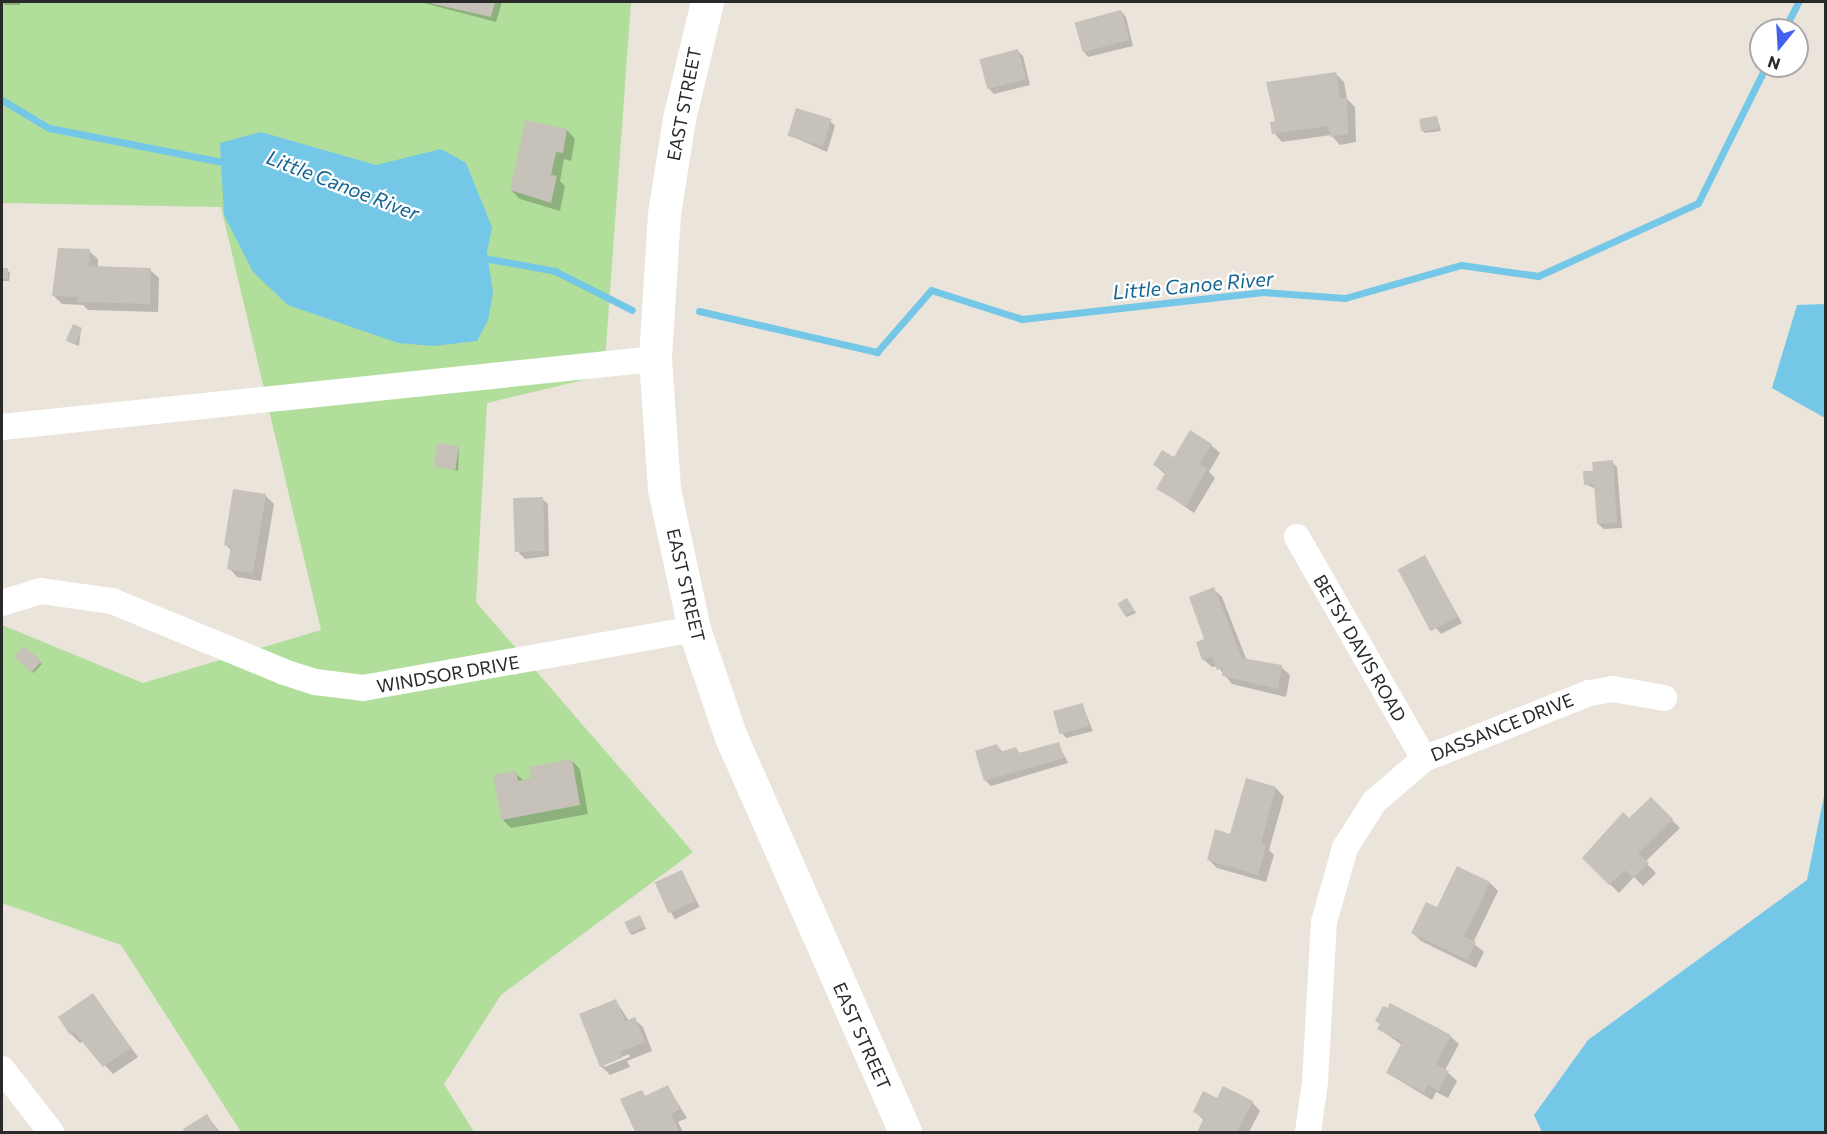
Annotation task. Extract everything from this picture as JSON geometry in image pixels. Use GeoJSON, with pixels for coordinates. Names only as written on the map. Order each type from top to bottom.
{"type":"FeatureCollection","features":[{"type":"Feature","properties":{"kind":"street","name":"EAST STREET"},"geometry":{"type":"LineString","coordinates":[[707,2],[678,119],[664,214],[655,359],[664,489],[693,629],[731,737],[905,1132]]}},
{"type":"Feature","properties":{"kind":"street"},"geometry":{"type":"LineString","coordinates":[[2,427],[655,359]]}},
{"type":"Feature","properties":{"kind":"street","name":"BETSY DAVIS ROAD"},"geometry":{"type":"LineString","coordinates":[[1297,537],[1424,759]]}},
{"type":"Feature","properties":{"kind":"street","name":"WINDSOR DRIVE"},"geometry":{"type":"LineString","coordinates":[[2,603],[41,591],[112,601],[284,672],[315,682],[363,688],[693,629]]}},
{"type":"Feature","properties":{"kind":"street","name":"DASSANCE DRIVE"},"geometry":{"type":"LineString","coordinates":[[1308,1132],[1315,1082],[1321,949],[1331,891],[1345,849],[1374,802],[1424,759],[1588,693],[1613,689],[1664,698]]}},
{"type":"Feature","properties":{"kind":"street"},"geometry":{"type":"LineString","coordinates":[[2,1068],[51,1132]]}},
{"type":"Feature","properties":{"kind":"green space"},"geometry":{"type":"Polygon","coordinates":[[[2,2],[631,2],[604,375],[487,403],[476,602],[693,852],[501,995],[444,1084],[474,1132],[241,1132],[121,945],[2,903],[2,625],[143,683],[321,630],[221,207],[2,203],[2,2]]]}},
{"type":"Feature","properties":{"kind":"water"},"geometry":{"type":"Polygon","coordinates":[[[261,132],[376,165],[441,149],[466,163],[492,227],[487,252],[493,293],[488,320],[477,341],[433,346],[398,343],[288,305],[253,272],[224,215],[220,143],[261,132]]]}},
{"type":"Feature","properties":{"kind":"water"},"geometry":{"type":"Polygon","coordinates":[[[1826,304],[1825,418],[1772,388],[1797,305],[1826,304]]]}},
{"type":"Feature","properties":{"kind":"water"},"geometry":{"type":"Polygon","coordinates":[[[1825,791],[1825,1132],[1542,1132],[1534,1115],[1588,1040],[1807,880],[1825,791]]]}},
{"type":"Feature","properties":{"kind":"building"},"geometry":{"type":"Polygon","coordinates":[[[425,2],[495,2],[491,17],[425,2]]]}},
{"type":"Feature","properties":{"kind":"building"},"geometry":{"type":"Polygon","coordinates":[[[1121,10],[1129,40],[1083,52],[1075,22],[1121,10]]]}},
{"type":"Feature","properties":{"kind":"building"},"geometry":{"type":"Polygon","coordinates":[[[1018,49],[1026,79],[987,89],[979,59],[1018,49]]]}},
{"type":"Feature","properties":{"kind":"building"},"geometry":{"type":"Polygon","coordinates":[[[1336,72],[1340,98],[1347,97],[1348,134],[1330,137],[1328,126],[1272,134],[1270,122],[1275,121],[1266,82],[1336,72]]]}},
{"type":"Feature","properties":{"kind":"building"},"geometry":{"type":"Polygon","coordinates":[[[796,108],[831,119],[823,147],[788,136],[796,108]]]}},
{"type":"Feature","properties":{"kind":"building"},"geometry":{"type":"Polygon","coordinates":[[[1437,116],[1439,129],[1421,132],[1419,119],[1437,116]]]}},
{"type":"Feature","properties":{"kind":"building"},"geometry":{"type":"Polygon","coordinates":[[[525,120],[567,129],[563,153],[556,152],[551,175],[557,176],[551,203],[510,190],[525,120]]]}},
{"type":"Feature","properties":{"kind":"building"},"geometry":{"type":"Polygon","coordinates":[[[58,248],[90,249],[89,266],[151,268],[150,304],[78,302],[78,297],[52,296],[58,248]]]}},
{"type":"Feature","properties":{"kind":"building"},"geometry":{"type":"Polygon","coordinates":[[[2,268],[8,268],[8,279],[2,279],[2,268]]]}},
{"type":"Feature","properties":{"kind":"building"},"geometry":{"type":"Polygon","coordinates":[[[73,324],[82,328],[75,345],[66,340],[73,324]]]}},
{"type":"Feature","properties":{"kind":"building"},"geometry":{"type":"Polygon","coordinates":[[[1190,430],[1212,444],[1200,464],[1207,469],[1186,506],[1156,489],[1166,472],[1153,465],[1162,450],[1174,457],[1190,430]]]}},
{"type":"Feature","properties":{"kind":"building"},"geometry":{"type":"Polygon","coordinates":[[[437,443],[459,446],[455,470],[434,467],[437,443]]]}},
{"type":"Feature","properties":{"kind":"building"},"geometry":{"type":"Polygon","coordinates":[[[1613,460],[1617,523],[1597,524],[1594,484],[1584,485],[1583,471],[1593,471],[1592,462],[1613,460]]]}},
{"type":"Feature","properties":{"kind":"building"},"geometry":{"type":"Polygon","coordinates":[[[233,489],[266,494],[253,573],[227,569],[231,546],[224,545],[233,489]]]}},
{"type":"Feature","properties":{"kind":"building"},"geometry":{"type":"Polygon","coordinates":[[[543,497],[545,551],[515,552],[513,498],[543,497]]]}},
{"type":"Feature","properties":{"kind":"building"},"geometry":{"type":"Polygon","coordinates":[[[1425,555],[1458,617],[1430,631],[1398,570],[1425,555]]]}},
{"type":"Feature","properties":{"kind":"building"},"geometry":{"type":"Polygon","coordinates":[[[1214,587],[1242,658],[1282,665],[1278,689],[1222,676],[1223,667],[1217,670],[1212,657],[1202,660],[1196,642],[1204,639],[1189,597],[1214,587]]]}},
{"type":"Feature","properties":{"kind":"building"},"geometry":{"type":"Polygon","coordinates":[[[1127,598],[1134,610],[1124,616],[1117,604],[1127,598]]]}},
{"type":"Feature","properties":{"kind":"building"},"geometry":{"type":"Polygon","coordinates":[[[24,646],[41,661],[32,672],[14,657],[24,646]]]}},
{"type":"Feature","properties":{"kind":"building"},"geometry":{"type":"Polygon","coordinates":[[[1083,703],[1089,726],[1059,734],[1053,711],[1083,703]]]}},
{"type":"Feature","properties":{"kind":"building"},"geometry":{"type":"Polygon","coordinates":[[[1059,742],[1064,758],[984,781],[975,751],[997,744],[1000,752],[1016,747],[1019,753],[1059,742]]]}},
{"type":"Feature","properties":{"kind":"building"},"geometry":{"type":"Polygon","coordinates":[[[572,759],[580,805],[501,820],[493,775],[516,771],[518,781],[531,778],[529,767],[572,759]]]}},
{"type":"Feature","properties":{"kind":"building"},"geometry":{"type":"Polygon","coordinates":[[[1246,778],[1276,787],[1261,843],[1266,845],[1258,875],[1207,860],[1215,829],[1230,834],[1246,778]]]}},
{"type":"Feature","properties":{"kind":"building"},"geometry":{"type":"Polygon","coordinates":[[[1651,797],[1673,819],[1638,853],[1649,863],[1633,878],[1625,870],[1609,885],[1582,858],[1623,812],[1629,818],[1651,797]]]}},
{"type":"Feature","properties":{"kind":"building"},"geometry":{"type":"Polygon","coordinates":[[[1457,866],[1490,882],[1464,937],[1476,942],[1467,960],[1411,933],[1426,902],[1437,907],[1457,866]]]}},
{"type":"Feature","properties":{"kind":"building"},"geometry":{"type":"Polygon","coordinates":[[[682,870],[696,901],[668,913],[655,882],[682,870]]]}},
{"type":"Feature","properties":{"kind":"building"},"geometry":{"type":"Polygon","coordinates":[[[640,915],[645,926],[629,933],[624,922],[640,915]]]}},
{"type":"Feature","properties":{"kind":"building"},"geometry":{"type":"Polygon","coordinates":[[[93,993],[131,1048],[103,1067],[74,1032],[70,1035],[58,1017],[93,993]]]}},
{"type":"Feature","properties":{"kind":"building"},"geometry":{"type":"Polygon","coordinates":[[[616,999],[625,1021],[635,1017],[645,1042],[620,1052],[622,1058],[600,1067],[579,1014],[616,999]]]}},
{"type":"Feature","properties":{"kind":"building"},"geometry":{"type":"Polygon","coordinates":[[[1390,1003],[1451,1035],[1436,1064],[1449,1071],[1439,1091],[1428,1085],[1424,1093],[1386,1073],[1402,1042],[1377,1029],[1380,1024],[1375,1021],[1383,1006],[1388,1008],[1390,1003]]]}},
{"type":"Feature","properties":{"kind":"building"},"geometry":{"type":"Polygon","coordinates":[[[668,1085],[680,1109],[671,1114],[679,1132],[635,1132],[620,1099],[642,1090],[645,1096],[668,1085]]]}},
{"type":"Feature","properties":{"kind":"building"},"geometry":{"type":"Polygon","coordinates":[[[1223,1086],[1253,1101],[1237,1132],[1197,1132],[1204,1118],[1193,1112],[1203,1091],[1217,1098],[1223,1086]]]}},
{"type":"Feature","properties":{"kind":"building"},"geometry":{"type":"Polygon","coordinates":[[[207,1114],[218,1132],[185,1132],[183,1129],[207,1114]]]}},
{"type":"Feature","properties":{"kind":"waterway","name":"Little Canoe River"},"geometry":{"type":"LineString","coordinates":[[1790,18],[1798,2]]}},
{"type":"Feature","properties":{"kind":"waterway","name":"Little Canoe River"},"geometry":{"type":"LineString","coordinates":[[699,311],[877,352],[931,290],[1022,319],[1263,292],[1345,298],[1461,265],[1538,276],[1698,203],[1760,78]]}},
{"type":"Feature","properties":{"kind":"waterway","name":"Little Canoe River"},"geometry":{"type":"LineString","coordinates":[[2,100],[49,128],[228,163]]}},
{"type":"Feature","properties":{"kind":"waterway","name":"Little Canoe River"},"geometry":{"type":"LineString","coordinates":[[479,257],[555,271],[632,310]]}}]}
